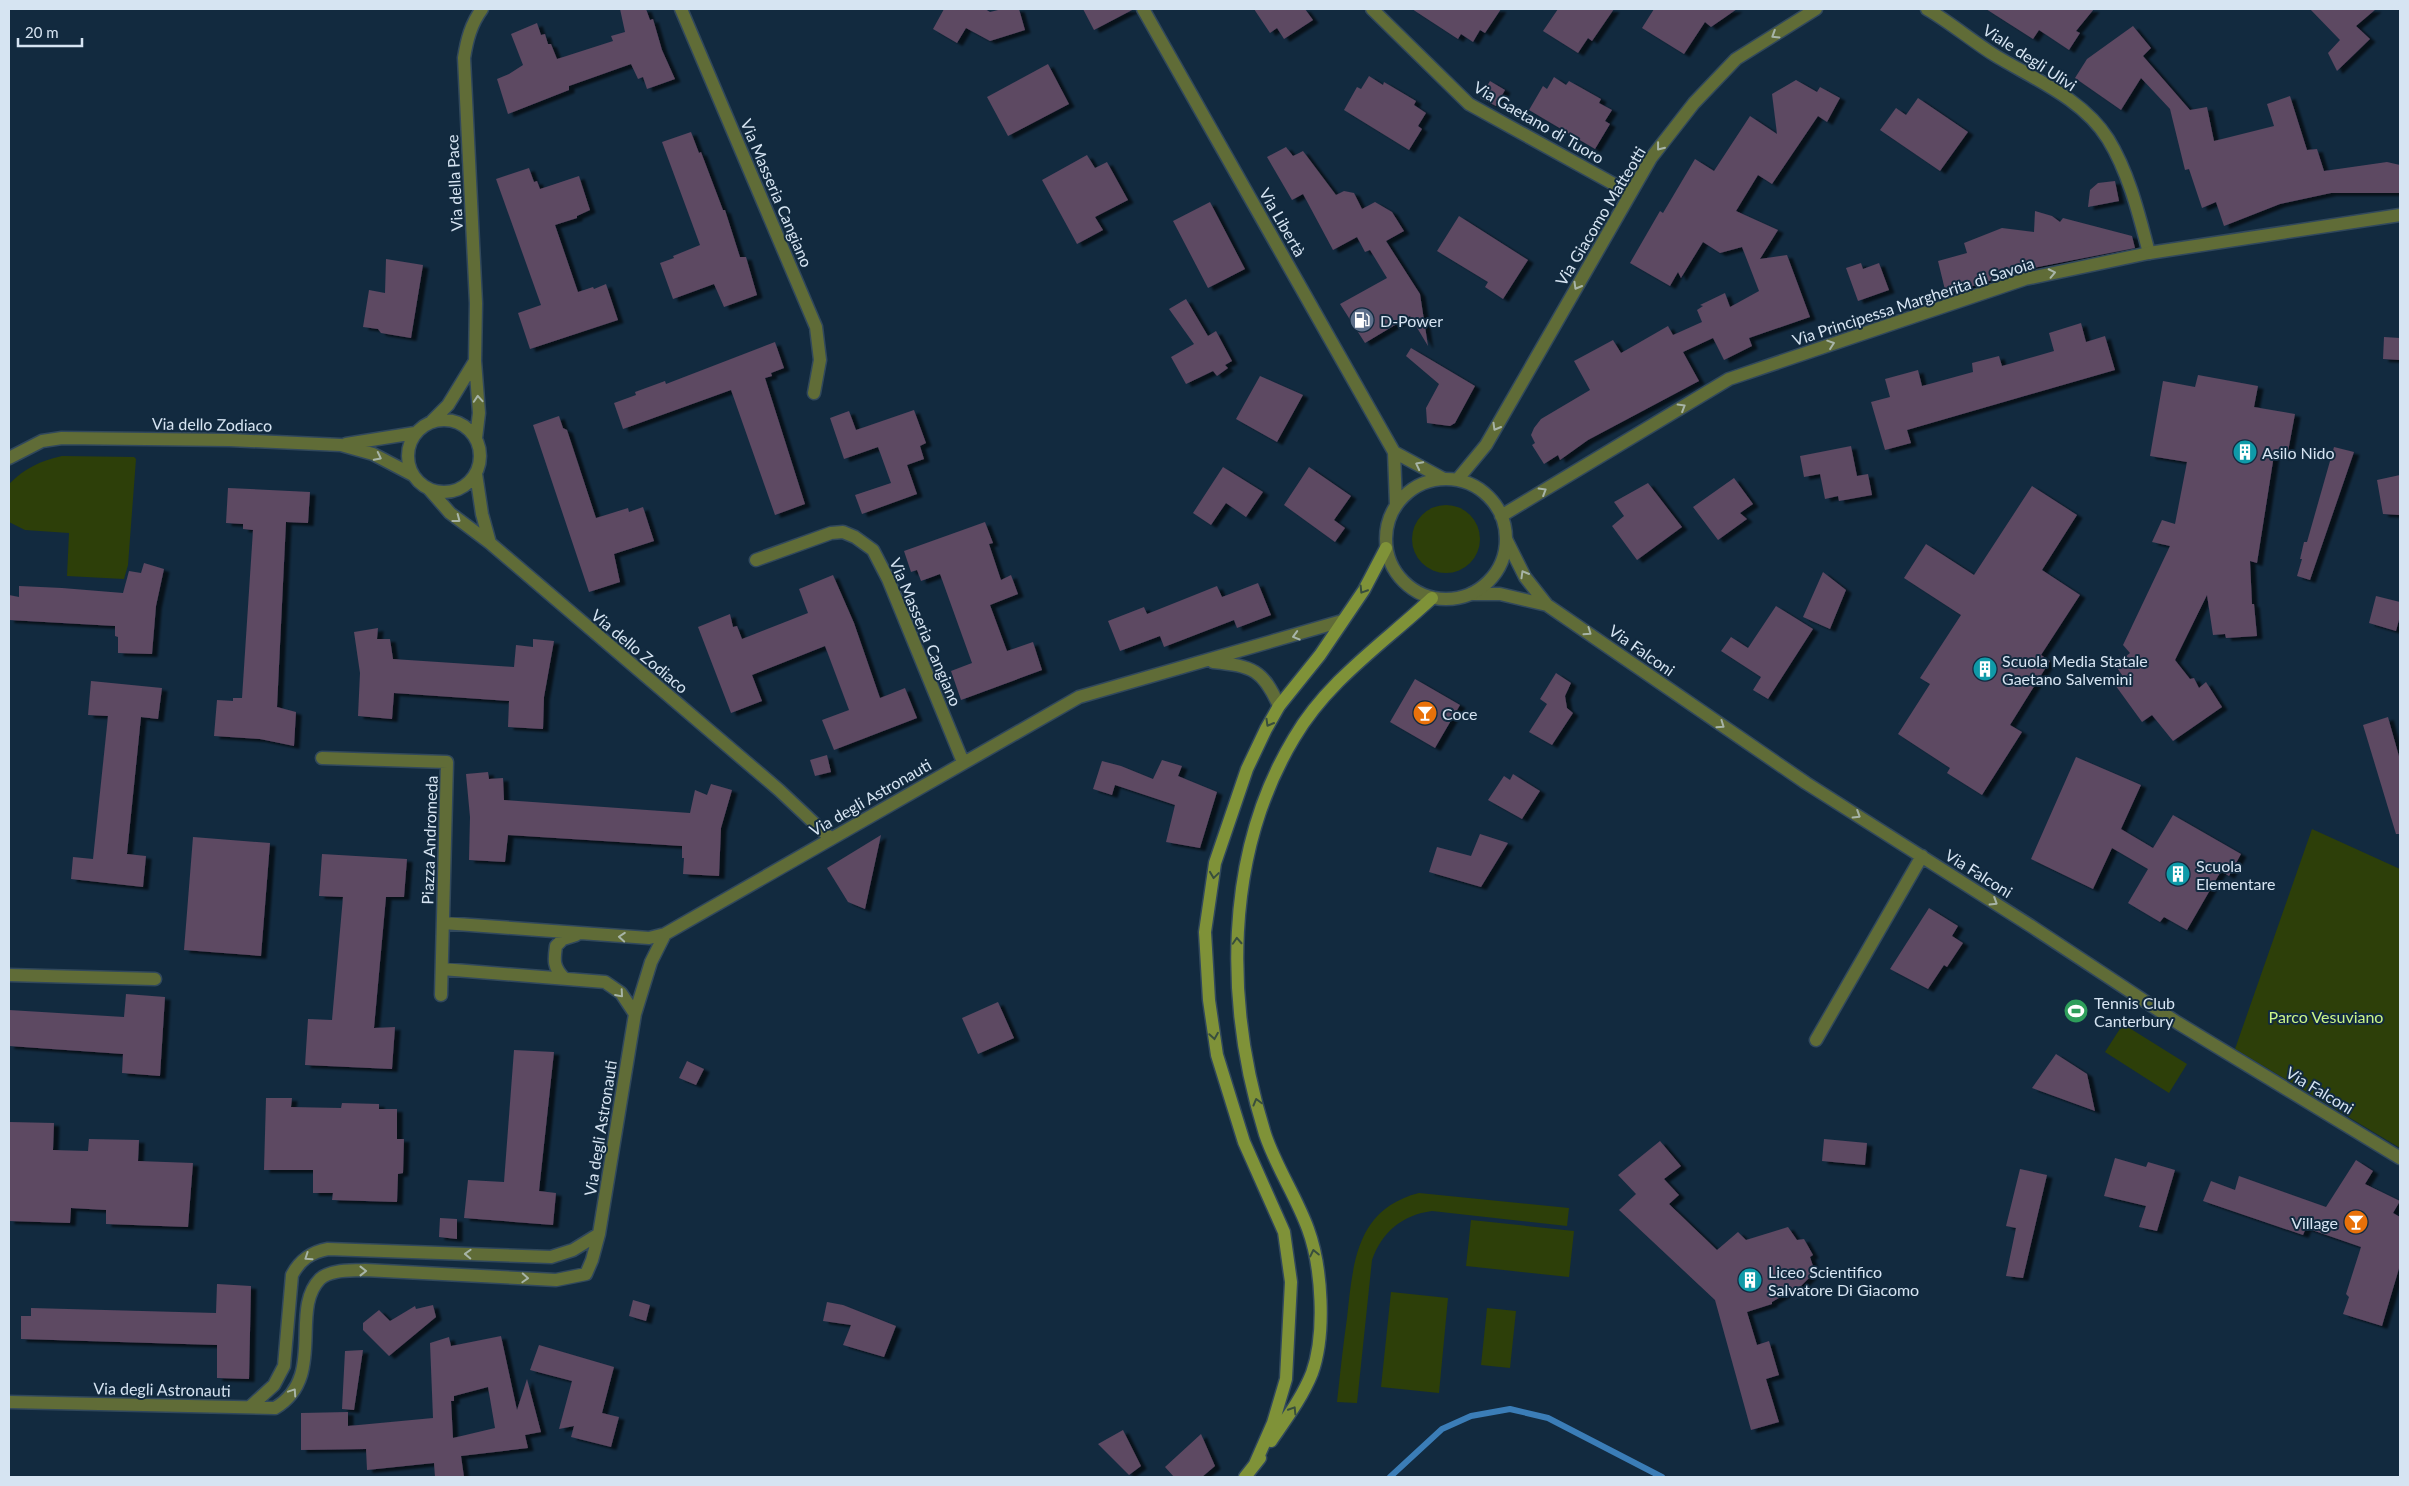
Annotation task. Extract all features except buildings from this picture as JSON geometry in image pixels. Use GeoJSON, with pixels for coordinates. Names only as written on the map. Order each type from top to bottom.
{"type":"FeatureCollection","features":[{"type":"Feature","properties":{"kind":"main road"},"geometry":{"type":"LineString","coordinates":[[1255,1464],[1273,1423],[1286,1378],[1291,1282],[1284,1232],[1244,1142],[1217,1055],[1209,1000],[1205,932],[1215,863],[1247,769],[1279,706],[1320,655],[1364,590],[1386,548]]}},
{"type":"Feature","properties":{"kind":"main road"},"geometry":{"type":"LineString","coordinates":[[1245,1477],[1295,1407],[1312,1371],[1320,1329],[1319,1280],[1309,1230],[1266,1136],[1246,1066],[1242,1037],[1236,932],[1244,870],[1266,789],[1294,737],[1329,689],[1432,598]]}},
{"type":"Feature","properties":{"kind":"street","name":"Via della Pace"},"geometry":{"type":"LineString","coordinates":[[482,9],[473,14],[464,58],[476,303],[475,361],[479,413],[476,438],[480,449],[480,462],[476,474],[482,514],[490,543]]}},
{"type":"Feature","properties":{"kind":"street","name":"Via Masseria Cangiano"},"geometry":{"type":"LineString","coordinates":[[681,9],[816,327],[820,360],[814,394]]}},
{"type":"Feature","properties":{"kind":"street","name":"Via Libertà"},"geometry":{"type":"LineString","coordinates":[[1142,9],[1394,452],[1396,506]]}},
{"type":"Feature","properties":{"kind":"street","name":"Via Gaetano di Tuoro"},"geometry":{"type":"LineString","coordinates":[[1372,9],[1469,104],[1630,193]]}},
{"type":"Feature","properties":{"kind":"street","name":"Via Giacomo Matteotti"},"geometry":{"type":"LineString","coordinates":[[1457,480],[1486,445],[1651,158],[1694,103],[1736,59],[1816,9]]}},
{"type":"Feature","properties":{"kind":"street","name":"Viale degli Ulivi"},"geometry":{"type":"LineString","coordinates":[[1927,9],[1994,55],[2055,90],[2096,123],[2108,139],[2129,186],[2149,253]]}},
{"type":"Feature","properties":{"kind":"street","name":"Via Principessa Margherita di Savoia"},"geometry":{"type":"LineString","coordinates":[[1502,516],[1729,379],[2025,279],[2149,253],[2400,216]]}},
{"type":"Feature","properties":{"kind":"street"},"geometry":{"type":"LineString","coordinates":[[475,361],[448,405],[415,433],[407,454],[413,475],[429,489],[450,492],[469,482],[476,474]]}},
{"type":"Feature","properties":{"kind":"street"},"geometry":{"type":"LineString","coordinates":[[431,421],[441,419],[461,424],[476,438]]}},
{"type":"Feature","properties":{"kind":"street"},"geometry":{"type":"LineString","coordinates":[[341,445],[415,433]]}},
{"type":"Feature","properties":{"kind":"street","name":"Via dello Zodiaco"},"geometry":{"type":"LineString","coordinates":[[9,458],[42,441],[62,438],[230,440],[341,445],[372,454],[413,475]]}},
{"type":"Feature","properties":{"kind":"street"},"geometry":{"type":"LineString","coordinates":[[1394,452],[1444,479]]}},
{"type":"Feature","properties":{"kind":"street"},"geometry":{"type":"LineString","coordinates":[[1444,479],[1457,480],[1477,488],[1490,498],[1502,516],[1506,539],[1504,555],[1497,572],[1484,586],[1471,594],[1451,599],[1432,598],[1415,591],[1400,578],[1390,561],[1386,548],[1386,532],[1396,506],[1407,494],[1427,482],[1444,479]]}},
{"type":"Feature","properties":{"kind":"street","name":"Via dello Zodiaco"},"geometry":{"type":"LineString","coordinates":[[429,489],[450,513],[490,543],[779,790],[830,838]]}},
{"type":"Feature","properties":{"kind":"street","name":"Via Masseria Cangiano"},"geometry":{"type":"LineString","coordinates":[[756,560],[831,533],[843,532],[855,537],[873,550],[888,579],[963,762]]}},
{"type":"Feature","properties":{"kind":"street","name":"Via Falconi"},"geometry":{"type":"LineString","coordinates":[[1506,539],[1525,577],[1547,605],[1806,783],[1922,856],[2178,1023],[2400,1158]]}},
{"type":"Feature","properties":{"kind":"street","name":"Via Falconi"},"geometry":{"type":"LineString","coordinates":[[1471,594],[1500,594],[1547,605]]}},
{"type":"Feature","properties":{"kind":"street","name":"Via degli Astronauti"},"geometry":{"type":"LineString","coordinates":[[9,1402],[210,1408],[251,1406],[274,1385],[284,1366],[292,1275],[297,1266],[311,1254],[328,1250],[551,1257],[573,1250],[599,1234],[635,1014],[651,962],[665,934],[1079,697],[1342,621]]}},
{"type":"Feature","properties":{"kind":"street","name":"Via degli Astronauti"},"geometry":{"type":"LineString","coordinates":[[1206,661],[1233,664],[1257,673],[1269,683],[1279,706]]}},
{"type":"Feature","properties":{"kind":"street","name":"Piazza Andromeda"},"geometry":{"type":"LineString","coordinates":[[322,758],[447,762],[441,995]]}},
{"type":"Feature","properties":{"kind":"street"},"geometry":{"type":"LineString","coordinates":[[1816,1040],[1922,856]]}},
{"type":"Feature","properties":{"kind":"street","name":"Piazza Andromeda"},"geometry":{"type":"LineString","coordinates":[[443,923],[649,938],[665,934]]}},
{"type":"Feature","properties":{"kind":"street"},"geometry":{"type":"LineString","coordinates":[[564,978],[557,971],[553,963],[556,946],[563,939],[578,934]]}},
{"type":"Feature","properties":{"kind":"street"},"geometry":{"type":"LineString","coordinates":[[442,968],[605,982],[621,992],[635,1014]]}},
{"type":"Feature","properties":{"kind":"street"},"geometry":{"type":"LineString","coordinates":[[9,975],[155,980]]}},
{"type":"Feature","properties":{"kind":"street"},"geometry":{"type":"LineString","coordinates":[[251,1406],[275,1408],[286,1401],[297,1386],[303,1368],[312,1292],[321,1278],[337,1271],[365,1270],[556,1280],[586,1274],[599,1234]]}},
{"type":"Feature","properties":{"kind":"green space"},"geometry":{"type":"Polygon","coordinates":[[[62,456],[134,457],[136,459],[128,565],[124,579],[67,576],[69,533],[25,530],[9,522],[9,484],[33,466],[62,456]]]}},
{"type":"Feature","properties":{"kind":"green space"},"geometry":{"type":"Polygon","coordinates":[[[1439,505],[1453,505],[1465,510],[1475,520],[1480,532],[1480,546],[1475,558],[1465,568],[1453,573],[1439,573],[1427,568],[1417,558],[1412,546],[1412,532],[1417,520],[1427,510],[1439,505]]]}},
{"type":"Feature","properties":{"kind":"green space","name":"Parco Vesuviano"},"geometry":{"type":"Polygon","coordinates":[[[2312,829],[2400,869],[2400,1148],[2235,1049],[2312,829]]]}},
{"type":"Feature","properties":{"kind":"green space"},"geometry":{"type":"Polygon","coordinates":[[[2123,1024],[2187,1064],[2169,1093],[2105,1052],[2123,1024]]]}},
{"type":"Feature","properties":{"kind":"green space"},"geometry":{"type":"Polygon","coordinates":[[[1419,1193],[1569,1208],[1567,1226],[1432,1211],[1411,1216],[1394,1226],[1381,1241],[1372,1260],[1357,1403],[1337,1402],[1352,1278],[1362,1241],[1370,1225],[1382,1212],[1398,1201],[1419,1193]]]}},
{"type":"Feature","properties":{"kind":"green space"},"geometry":{"type":"Polygon","coordinates":[[[1471,1220],[1574,1231],[1569,1277],[1466,1266],[1471,1220]]]}},
{"type":"Feature","properties":{"kind":"green space"},"geometry":{"type":"Polygon","coordinates":[[[1391,1292],[1448,1298],[1439,1393],[1381,1387],[1391,1292]]]}},
{"type":"Feature","properties":{"kind":"green space"},"geometry":{"type":"Polygon","coordinates":[[[1487,1308],[1516,1311],[1510,1368],[1481,1365],[1487,1308]]]}},
{"type":"Feature","properties":{"kind":"waterway"},"geometry":{"type":"LineString","coordinates":[[1390,1477],[1442,1429],[1471,1416],[1510,1409],[1548,1418],[1662,1477]]}},
{"type":"Feature","properties":{"kind":"place","name":"D-Power"},"geometry":{"type":"Point","coordinates":[1362,320]}},
{"type":"Feature","properties":{"kind":"place","name":"Asilo Nido"},"geometry":{"type":"Point","coordinates":[2245,452]}},
{"type":"Feature","properties":{"kind":"place","name":"Scuola Media Statale Gaetano Salvemini"},"geometry":{"type":"Point","coordinates":[1985,669]}},
{"type":"Feature","properties":{"kind":"place","name":"Coce"},"geometry":{"type":"Point","coordinates":[1425,713]}},
{"type":"Feature","properties":{"kind":"place","name":"Scuola Elementare"},"geometry":{"type":"Point","coordinates":[2178,874]}},
{"type":"Feature","properties":{"kind":"place","name":"Tennis Club Canterbury"},"geometry":{"type":"Point","coordinates":[2076,1011]}},
{"type":"Feature","properties":{"kind":"place","name":"Village"},"geometry":{"type":"Point","coordinates":[2356,1222]}},
{"type":"Feature","properties":{"kind":"place","name":"Liceo Scientifico Salvatore Di Giacomo"},"geometry":{"type":"Point","coordinates":[1750,1280]}}]}
